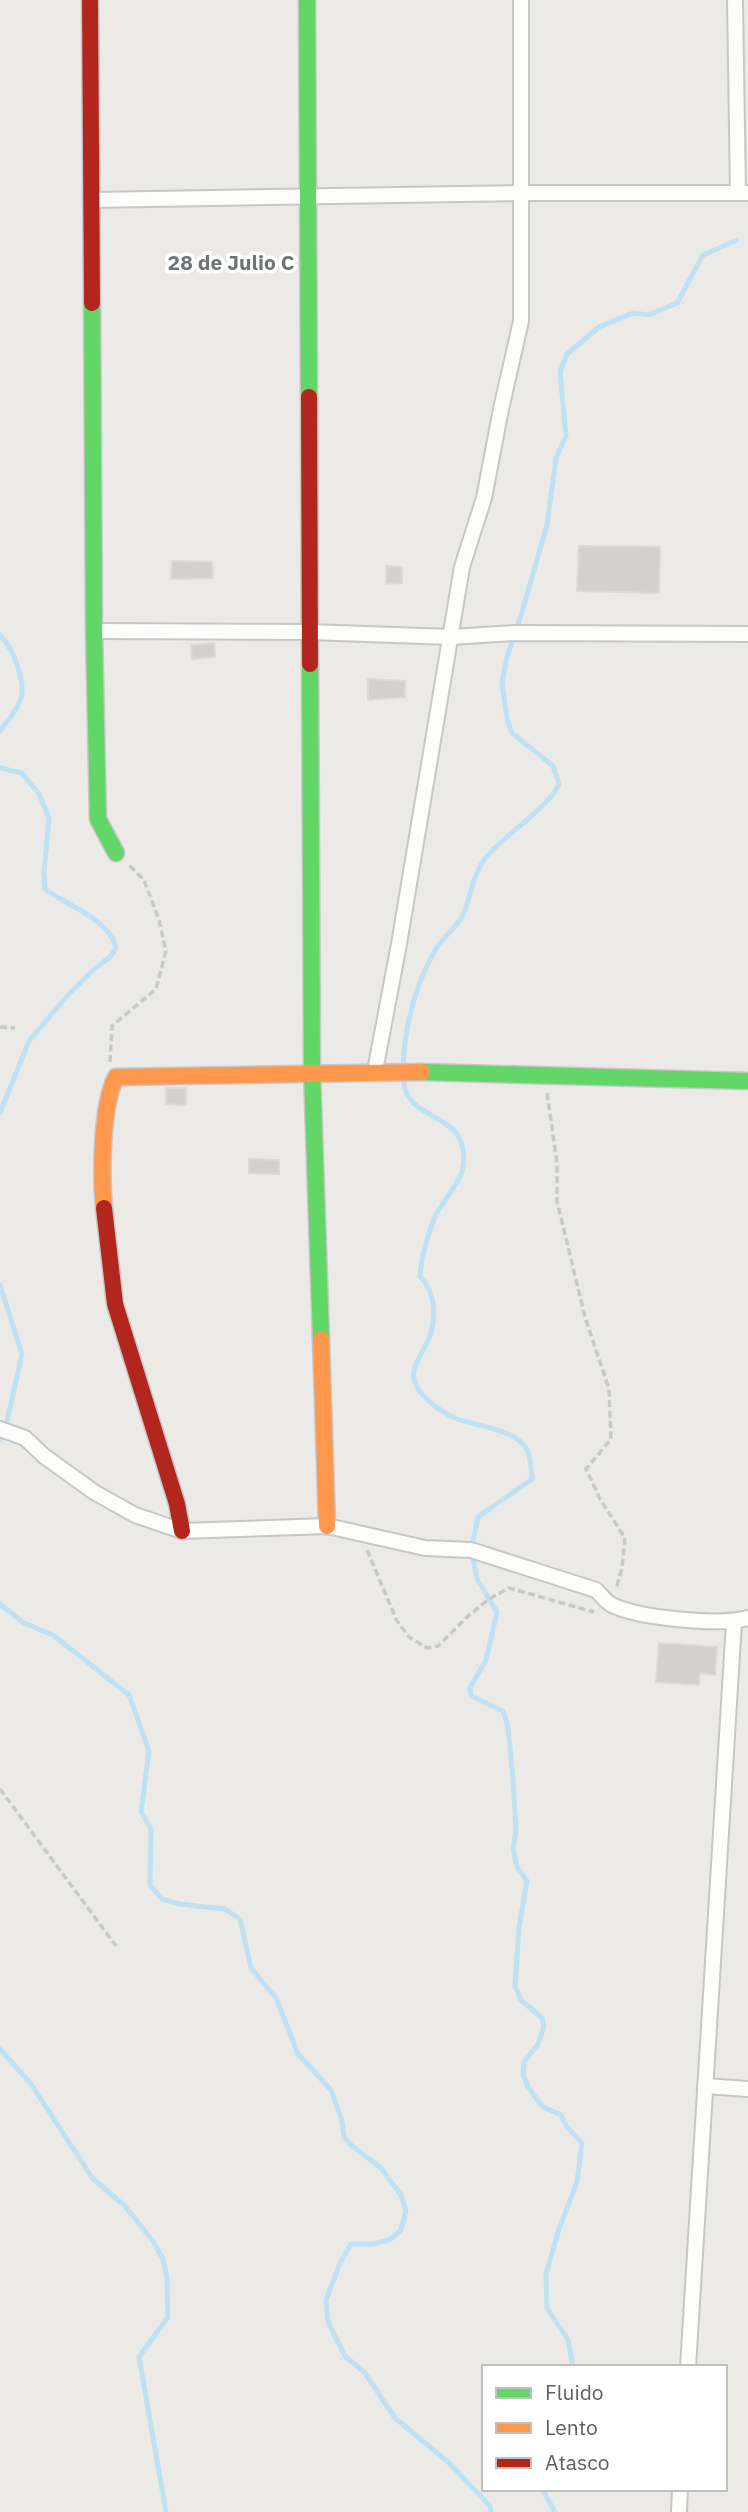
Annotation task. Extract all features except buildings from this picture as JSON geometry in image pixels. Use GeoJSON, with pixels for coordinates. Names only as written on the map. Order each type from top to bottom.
{"type":"FeatureCollection","features":[{"type":"Feature","properties":{"kind":"street"},"geometry":{"type":"LineString","coordinates":[[90,0],[94,631],[98,819],[116,853]]}},
{"type":"Feature","properties":{"kind":"street"},"geometry":{"type":"LineString","coordinates":[[307,0],[313,1072],[327,1526]]}},
{"type":"Feature","properties":{"kind":"street"},"geometry":{"type":"LineString","coordinates":[[374,1071],[399,944],[462,567],[484,498],[500,409],[521,321],[521,0]]}},
{"type":"Feature","properties":{"kind":"street"},"geometry":{"type":"LineString","coordinates":[[91,200],[521,193],[743,193],[735,0]]}},
{"type":"Feature","properties":{"kind":"street"},"geometry":{"type":"LineString","coordinates":[[94,631],[309,632],[451,637],[515,633],[748,634]]}},
{"type":"Feature","properties":{"kind":"street"},"geometry":{"type":"LineString","coordinates":[[182,1531],[177,1504],[113,1291],[105,1225],[104,1150],[111,1085],[116,1077],[374,1071],[748,1081]]}},
{"type":"Feature","properties":{"kind":"street"},"geometry":{"type":"LineString","coordinates":[[0,1429],[24,1438],[44,1457],[94,1492],[135,1515],[182,1531],[327,1526],[425,1548],[471,1550],[596,1590],[612,1605],[651,1616],[741,1620],[705,2086],[688,2365]]}},
{"type":"Feature","properties":{"kind":"street"},"geometry":{"type":"LineString","coordinates":[[705,2086],[748,2089]]}},
{"type":"Feature","properties":{"kind":"street"},"geometry":{"type":"LineString","coordinates":[[679,2512],[680,2491]]}},
{"type":"Feature","properties":{"kind":"path"},"geometry":{"type":"LineString","coordinates":[[116,853],[144,880],[159,920],[166,951],[156,989],[112,1026],[109,1071],[116,1077]]}},
{"type":"Feature","properties":{"kind":"path"},"geometry":{"type":"LineString","coordinates":[[0,1027],[15,1028]]}},
{"type":"Feature","properties":{"kind":"path"},"geometry":{"type":"LineString","coordinates":[[365,1535],[368,1556],[397,1621],[409,1637],[427,1648],[438,1646],[468,1616],[509,1588],[595,1612],[612,1605],[622,1569],[625,1538],[600,1499],[586,1469],[611,1439],[609,1389],[585,1317],[557,1201],[557,1163],[545,1075]]}},
{"type":"Feature","properties":{"kind":"path"},"geometry":{"type":"LineString","coordinates":[[0,1789],[116,1946]]}},
{"type":"Feature","properties":{"kind":"waterway"},"geometry":{"type":"LineString","coordinates":[[403,1067],[409,1021],[422,976],[439,945],[463,915],[482,863],[546,802],[559,784],[553,766],[512,733],[507,719],[502,683],[507,657],[547,525],[556,458],[566,436],[560,372],[567,354],[599,327],[633,313],[649,315],[677,303],[703,255],[737,240]]}},
{"type":"Feature","properties":{"kind":"waterway"},"geometry":{"type":"LineString","coordinates":[[0,635],[14,657],[22,685],[17,708],[0,731]]}},
{"type":"Feature","properties":{"kind":"waterway"},"geometry":{"type":"LineString","coordinates":[[0,768],[22,773],[39,794],[49,818],[45,889],[97,921],[112,938],[116,948],[110,957],[68,995],[29,1041],[0,1113]]}},
{"type":"Feature","properties":{"kind":"waterway"},"geometry":{"type":"LineString","coordinates":[[403,1076],[405,1090],[411,1100],[450,1127],[461,1142],[464,1154],[461,1175],[434,1219],[423,1255],[420,1276],[432,1298],[434,1315],[428,1341],[415,1367],[414,1380],[425,1398],[448,1414],[516,1439],[528,1452],[530,1462],[532,1479],[478,1517],[471,1550],[477,1579],[497,1612],[486,1660],[470,1688],[471,1696],[503,1711],[508,1727],[516,1830],[513,1849],[517,1867],[527,1881],[519,1928],[515,1986],[521,2000],[542,2018],[544,2027],[538,2044],[524,2062],[523,2074],[528,2087],[543,2107],[561,2115],[567,2127],[582,2143],[577,2182],[546,2274],[547,2308],[568,2340],[573,2365]]}},
{"type":"Feature","properties":{"kind":"waterway"},"geometry":{"type":"LineString","coordinates":[[0,1285],[22,1354],[5,1430],[0,1440]]}},
{"type":"Feature","properties":{"kind":"waterway"},"geometry":{"type":"LineString","coordinates":[[0,1604],[24,1623],[53,1635],[129,1695],[149,1751],[141,1812],[151,1829],[150,1885],[162,1899],[179,1904],[225,1909],[240,1919],[251,1968],[276,1998],[298,2054],[331,2090],[342,2121],[344,2137],[381,2168],[401,2195],[406,2211],[401,2230],[391,2239],[374,2244],[351,2244],[340,2263],[326,2300],[328,2322],[345,2356],[365,2373],[395,2418],[448,2462],[490,2506],[491,2512]]}},
{"type":"Feature","properties":{"kind":"waterway"},"geometry":{"type":"LineString","coordinates":[[0,2049],[31,2084],[93,2179],[125,2206],[152,2240],[163,2259],[167,2277],[168,2317],[139,2357],[166,2512]]}},
{"type":"Feature","properties":{"kind":"waterway"},"geometry":{"type":"LineString","coordinates":[[543,2491],[555,2512]]}},
{"type":"Feature","properties":{"kind":"traffic: fast"},"geometry":{"type":"LineString","coordinates":[[307,0],[309,397]]}},
{"type":"Feature","properties":{"kind":"traffic: fast"},"geometry":{"type":"LineString","coordinates":[[92,303],[98,819],[116,853]]}},
{"type":"Feature","properties":{"kind":"traffic: fast"},"geometry":{"type":"LineString","coordinates":[[310,664],[312,1071],[321,1339]]}},
{"type":"Feature","properties":{"kind":"traffic: fast"},"geometry":{"type":"LineString","coordinates":[[422,1072],[748,1081]]}},
{"type":"Feature","properties":{"kind":"traffic: slow"},"geometry":{"type":"LineString","coordinates":[[104,1208],[105,1123],[107,1105],[116,1077],[422,1072]]}},
{"type":"Feature","properties":{"kind":"traffic: slow"},"geometry":{"type":"LineString","coordinates":[[321,1339],[327,1526]]}},
{"type":"Feature","properties":{"kind":"traffic: jam"},"geometry":{"type":"LineString","coordinates":[[90,0],[92,303]]}},
{"type":"Feature","properties":{"kind":"traffic: jam"},"geometry":{"type":"LineString","coordinates":[[309,397],[310,664]]}},
{"type":"Feature","properties":{"kind":"traffic: jam"},"geometry":{"type":"LineString","coordinates":[[104,1208],[115,1304],[177,1504],[182,1531]]}},
{"type":"Feature","properties":{"kind":"district","name":"28 de Julio C"},"geometry":{"type":"Point","coordinates":[231,262]}}]}
